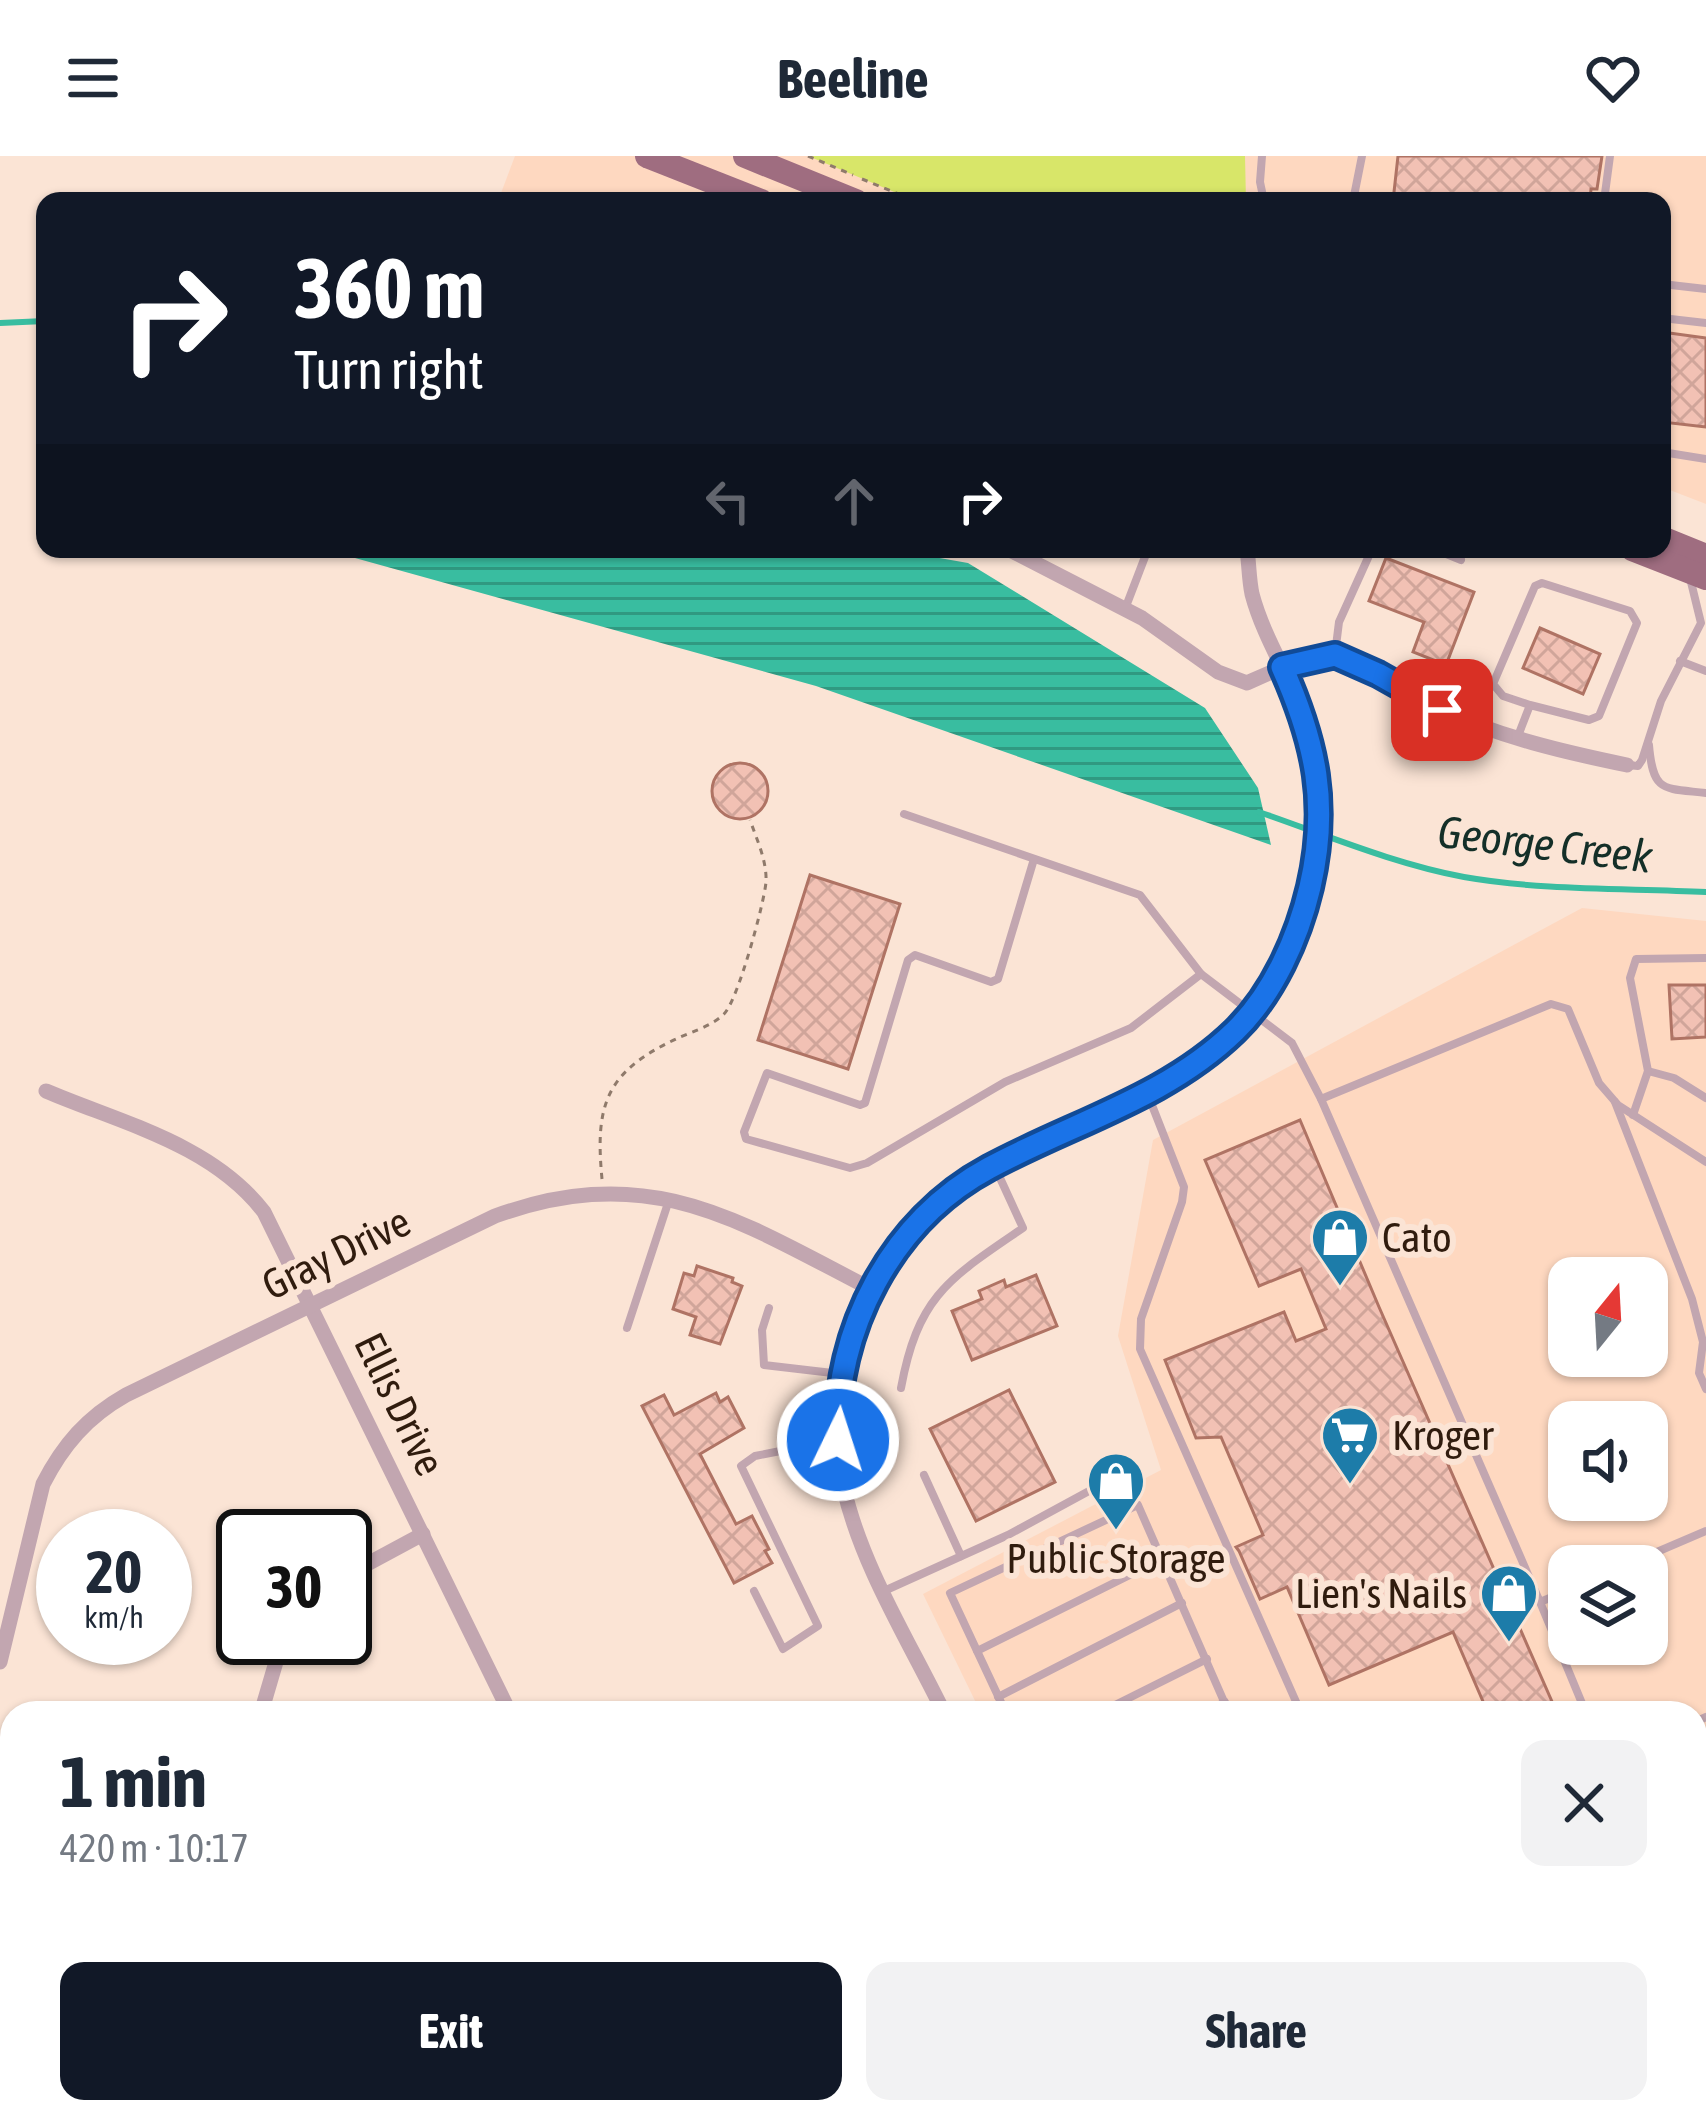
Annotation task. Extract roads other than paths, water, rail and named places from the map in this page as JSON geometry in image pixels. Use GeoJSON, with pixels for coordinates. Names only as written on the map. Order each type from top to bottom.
{"type":"FeatureCollection","features":[{"type":"Feature","properties":{"kind":"main road"},"geometry":{"type":"LineString","coordinates":[[646,156],[738,192]]}},
{"type":"Feature","properties":{"kind":"main road"},"geometry":{"type":"LineString","coordinates":[[745,156],[834,192]]}},
{"type":"Feature","properties":{"kind":"main road"},"geometry":{"type":"LineString","coordinates":[[1671,527],[1706,541]]}},
{"type":"Feature","properties":{"kind":"main road"},"geometry":{"type":"LineString","coordinates":[[1671,545],[1700,568]]}},
{"type":"Feature","properties":{"kind":"main road"},"geometry":{"type":"LineString","coordinates":[[1664,558],[1700,568]]}},
{"type":"Feature","properties":{"kind":"street"},"geometry":{"type":"LineString","coordinates":[[1026,558],[1125,609],[1218,672],[1247,683],[1282,667],[1335,655],[1442,710],[1549,749],[1627,765]]}},
{"type":"Feature","properties":{"kind":"street"},"geometry":{"type":"LineString","coordinates":[[938,1701],[850,1515],[838,1440],[843,1374],[853,1333],[871,1289],[914,1228],[960,1187],[994,1165],[1184,1072],[1236,1030],[1273,982],[1304,913],[1320,845],[1317,766],[1301,709],[1252,595],[1248,558]]}},
{"type":"Feature","properties":{"kind":"street","name":"Ellis Drive"},"geometry":{"type":"LineString","coordinates":[[46,1091],[200,1155],[233,1178],[264,1212],[504,1701]]}},
{"type":"Feature","properties":{"kind":"street","name":"Gray Drive"},"geometry":{"type":"LineString","coordinates":[[0,1662],[43,1484],[71,1438],[111,1404],[495,1216],[554,1198],[604,1193],[669,1198],[749,1226],[871,1289]]}},
{"type":"Feature","properties":{"kind":"street"},"geometry":{"type":"LineString","coordinates":[[372,1561],[423,1534]]}},
{"type":"Feature","properties":{"kind":"street"},"geometry":{"type":"LineString","coordinates":[[264,1701],[276,1665]]}},
{"type":"Feature","properties":{"kind":"lane"},"geometry":{"type":"LineString","coordinates":[[1262,156],[1262,192]]}},
{"type":"Feature","properties":{"kind":"lane"},"geometry":{"type":"LineString","coordinates":[[1355,192],[1362,156]]}},
{"type":"Feature","properties":{"kind":"lane"},"geometry":{"type":"LineString","coordinates":[[1605,192],[1610,156]]}},
{"type":"Feature","properties":{"kind":"lane"},"geometry":{"type":"LineString","coordinates":[[1671,285],[1706,289]]}},
{"type":"Feature","properties":{"kind":"lane"},"geometry":{"type":"LineString","coordinates":[[1671,319],[1706,323]]}},
{"type":"Feature","properties":{"kind":"lane"},"geometry":{"type":"LineString","coordinates":[[1671,453],[1706,458]]}},
{"type":"Feature","properties":{"kind":"lane"},"geometry":{"type":"LineString","coordinates":[[1125,609],[1145,558]]}},
{"type":"Feature","properties":{"kind":"lane"},"geometry":{"type":"LineString","coordinates":[[1335,655],[1340,622],[1368,558]]}},
{"type":"Feature","properties":{"kind":"lane"},"geometry":{"type":"LineString","coordinates":[[1456,558],[1461,560]]}},
{"type":"Feature","properties":{"kind":"lane"},"geometry":{"type":"LineString","coordinates":[[1627,765],[1637,766],[1642,760],[1680,661],[1701,623],[1700,568]]}},
{"type":"Feature","properties":{"kind":"lane"},"geometry":{"type":"LineString","coordinates":[[1542,583],[1630,611],[1636,617],[1599,716],[1589,720],[1530,705],[1503,696],[1493,684],[1534,586],[1542,583]]}},
{"type":"Feature","properties":{"kind":"lane"},"geometry":{"type":"LineString","coordinates":[[1680,661],[1706,671]]}},
{"type":"Feature","properties":{"kind":"lane"},"geometry":{"type":"LineString","coordinates":[[1517,737],[1530,705]]}},
{"type":"Feature","properties":{"kind":"lane"},"geometry":{"type":"LineString","coordinates":[[1648,737],[1656,781],[1665,789],[1706,793]]}},
{"type":"Feature","properties":{"kind":"lane"},"geometry":{"type":"LineString","coordinates":[[904,814],[1140,895],[1201,974],[1292,1043],[1321,1100],[1581,1701]]}},
{"type":"Feature","properties":{"kind":"lane"},"geometry":{"type":"LineString","coordinates":[[1034,859],[998,979],[991,982],[915,955],[908,960],[865,1103],[767,1073],[744,1132],[746,1139],[850,1168],[867,1163],[1005,1082],[1131,1028],[1201,974]]}},
{"type":"Feature","properties":{"kind":"lane"},"geometry":{"type":"LineString","coordinates":[[1633,1115],[1648,1071],[1630,978],[1636,959],[1706,958]]}},
{"type":"Feature","properties":{"kind":"lane"},"geometry":{"type":"LineString","coordinates":[[1321,1100],[1551,1004],[1568,1009],[1599,1083],[1614,1100],[1706,1162]]}},
{"type":"Feature","properties":{"kind":"lane"},"geometry":{"type":"LineString","coordinates":[[1648,1071],[1674,1078],[1706,1098]]}},
{"type":"Feature","properties":{"kind":"lane"},"geometry":{"type":"LineString","coordinates":[[1148,1093],[1184,1187],[1141,1318],[1140,1349],[1296,1701]]}},
{"type":"Feature","properties":{"kind":"lane"},"geometry":{"type":"LineString","coordinates":[[1614,1100],[1692,1299],[1703,1342],[1699,1373],[1706,1389]]}},
{"type":"Feature","properties":{"kind":"lane"},"geometry":{"type":"LineString","coordinates":[[901,1388],[908,1349],[936,1295],[949,1279],[1023,1228],[994,1165]]}},
{"type":"Feature","properties":{"kind":"lane"},"geometry":{"type":"LineString","coordinates":[[627,1328],[669,1198]]}},
{"type":"Feature","properties":{"kind":"lane"},"geometry":{"type":"LineString","coordinates":[[770,1308],[762,1330],[764,1365],[843,1374]]}},
{"type":"Feature","properties":{"kind":"lane"},"geometry":{"type":"LineString","coordinates":[[754,1591],[783,1648],[818,1626],[741,1466],[755,1456],[838,1440]]}},
{"type":"Feature","properties":{"kind":"lane"},"geometry":{"type":"LineString","coordinates":[[924,1475],[961,1556]]}},
{"type":"Feature","properties":{"kind":"lane"},"geometry":{"type":"LineString","coordinates":[[884,1591],[1089,1491]]}},
{"type":"Feature","properties":{"kind":"lane"},"geometry":{"type":"LineString","coordinates":[[1000,1701],[950,1593],[1138,1505],[1225,1701]]}},
{"type":"Feature","properties":{"kind":"lane"},"geometry":{"type":"LineString","coordinates":[[1668,1547],[1706,1531]]}},
{"type":"Feature","properties":{"kind":"lane"},"geometry":{"type":"LineString","coordinates":[[977,1651],[1162,1558]]}},
{"type":"Feature","properties":{"kind":"lane"},"geometry":{"type":"LineString","coordinates":[[1540,1602],[1548,1599]]}},
{"type":"Feature","properties":{"kind":"lane"},"geometry":{"type":"LineString","coordinates":[[998,1696],[1182,1604]]}},
{"type":"Feature","properties":{"kind":"lane"},"geometry":{"type":"LineString","coordinates":[[1123,1701],[1208,1659]]}},
{"type":"Feature","properties":{"kind":"water"},"geometry":{"type":"Polygon","coordinates":[[[355,558],[939,558],[968,563],[1205,708],[1258,788],[1271,845],[816,686],[355,558]]]}},
{"type":"Feature","properties":{"kind":"waterway","name":"George Creek"},"geometry":{"type":"LineString","coordinates":[[0,323],[36,321]]}},
{"type":"Feature","properties":{"kind":"waterway","name":"George Creek"},"geometry":{"type":"LineString","coordinates":[[1259,812],[1386,857],[1464,877],[1554,887],[1706,892]]}},
{"type":"Feature","properties":{"kind":"place","name":"Cato"},"geometry":{"type":"Point","coordinates":[1340,1288]}},
{"type":"Feature","properties":{"kind":"place","name":"Kroger"},"geometry":{"type":"Point","coordinates":[1350,1486]}},
{"type":"Feature","properties":{"kind":"place","name":"Public Storage"},"geometry":{"type":"Point","coordinates":[1116,1532]}},
{"type":"Feature","properties":{"kind":"place","name":"Lien's Nails"},"geometry":{"type":"Point","coordinates":[1509,1644]}}]}
